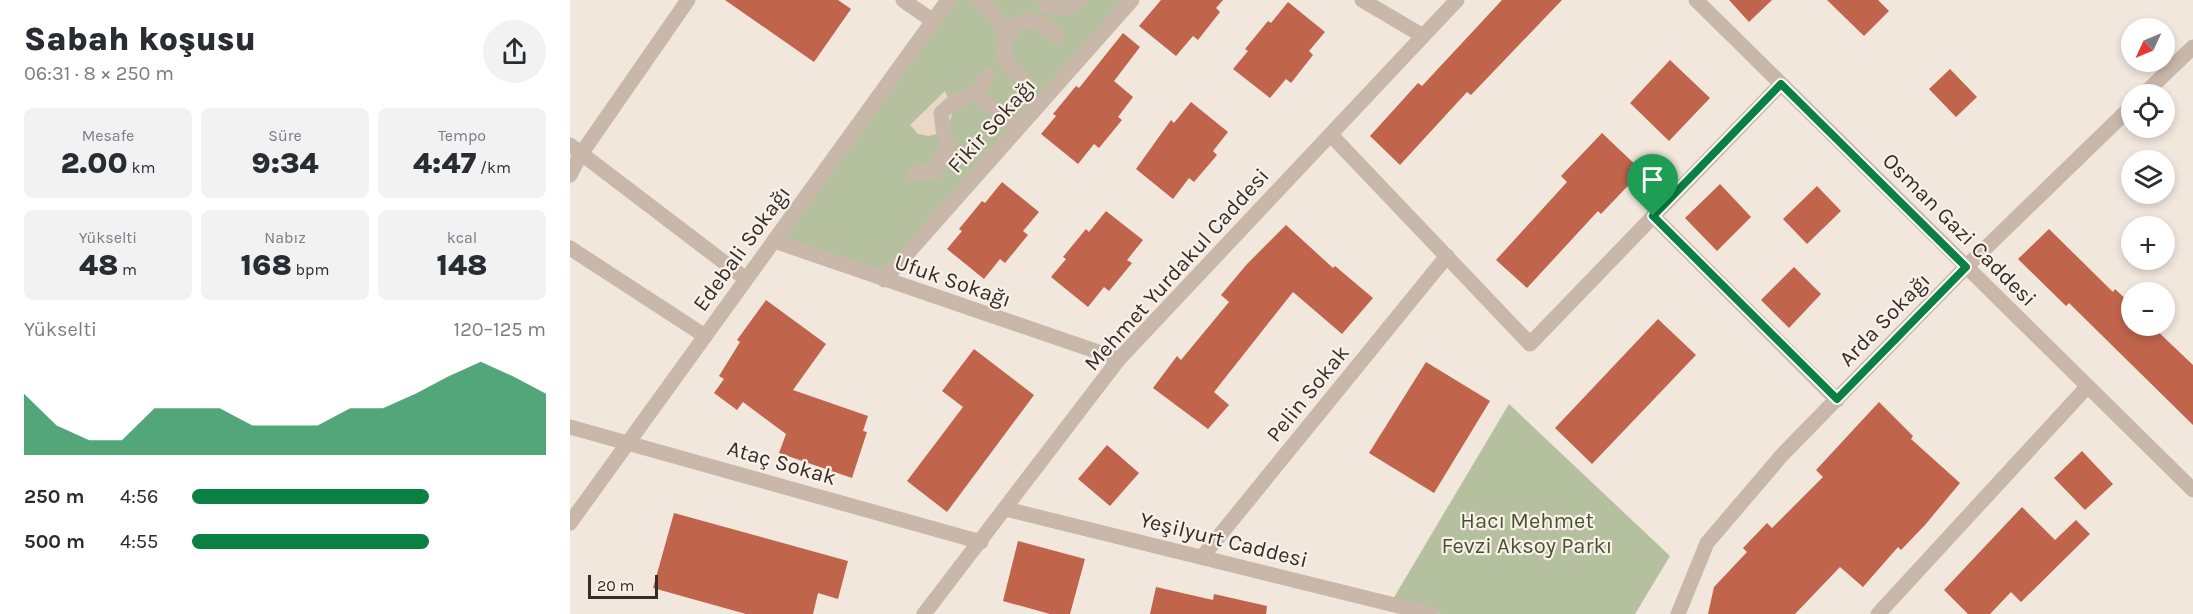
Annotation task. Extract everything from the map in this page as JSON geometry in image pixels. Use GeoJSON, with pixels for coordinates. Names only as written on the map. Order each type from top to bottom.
{"type":"FeatureCollection","features":[{"type":"Feature","properties":{"kind":"street"},"geometry":{"type":"LineString","coordinates":[[570,175],[576,149],[688,0]]}},
{"type":"Feature","properties":{"kind":"street"},"geometry":{"type":"LineString","coordinates":[[903,0],[933,21]]}},
{"type":"Feature","properties":{"kind":"street","name":"Edebali Sokağı"},"geometry":{"type":"LineString","coordinates":[[570,523],[948,0]]}},
{"type":"Feature","properties":{"kind":"street"},"geometry":{"type":"LineString","coordinates":[[979,0],[1010,33]]}},
{"type":"Feature","properties":{"kind":"street"},"geometry":{"type":"LineString","coordinates":[[1038,22],[1044,4],[1061,9],[1070,7],[1079,0]]}},
{"type":"Feature","properties":{"kind":"street","name":"Fikir Sokağı"},"geometry":{"type":"LineString","coordinates":[[884,280],[1132,0]]}},
{"type":"Feature","properties":{"kind":"street"},"geometry":{"type":"LineString","coordinates":[[1362,0],[1423,36]]}},
{"type":"Feature","properties":{"kind":"street","name":"Mehmet Yurdakul Caddesi"},"geometry":{"type":"LineString","coordinates":[[924,614],[1119,359],[1457,0]]}},
{"type":"Feature","properties":{"kind":"street","name":"Osman Gazi Caddesi"},"geometry":{"type":"LineString","coordinates":[[1696,0],[2193,490]]}},
{"type":"Feature","properties":{"kind":"street"},"geometry":{"type":"LineString","coordinates":[[1020,76],[1013,71],[1004,56],[1004,47],[1010,33],[1018,25],[1038,22],[1057,36]]}},
{"type":"Feature","properties":{"kind":"street"},"geometry":{"type":"LineString","coordinates":[[2154,84],[2193,47]]}},
{"type":"Feature","properties":{"kind":"street"},"geometry":{"type":"LineString","coordinates":[[914,174],[936,171],[948,145],[941,113],[952,103],[975,93],[987,76]]}},
{"type":"Feature","properties":{"kind":"street"},"geometry":{"type":"LineString","coordinates":[[1331,135],[1530,344],[1781,84]]}},
{"type":"Feature","properties":{"kind":"street"},"geometry":{"type":"LineString","coordinates":[[975,93],[1017,129]]}},
{"type":"Feature","properties":{"kind":"street","name":"Arda Sokağı"},"geometry":{"type":"LineString","coordinates":[[1678,614],[1707,543],[1782,455],[1966,267],[2121,117]]}},
{"type":"Feature","properties":{"kind":"street"},"geometry":{"type":"LineString","coordinates":[[576,149],[746,279]]}},
{"type":"Feature","properties":{"kind":"street"},"geometry":{"type":"LineString","coordinates":[[1653,216],[1837,399]]}},
{"type":"Feature","properties":{"kind":"street","name":"Ufuk Sokağı"},"geometry":{"type":"LineString","coordinates":[[774,241],[1119,359]]}},
{"type":"Feature","properties":{"kind":"street"},"geometry":{"type":"LineString","coordinates":[[570,248],[705,336]]}},
{"type":"Feature","properties":{"kind":"street","name":"Pelin Sokak"},"geometry":{"type":"LineString","coordinates":[[1202,557],[1447,256]]}},
{"type":"Feature","properties":{"kind":"street"},"geometry":{"type":"LineString","coordinates":[[1878,614],[2087,387]]}},
{"type":"Feature","properties":{"kind":"street","name":"Ataç Sokak"},"geometry":{"type":"LineString","coordinates":[[570,427],[981,542]]}},
{"type":"Feature","properties":{"kind":"street","name":"Yeşilyurt Caddesi"},"geometry":{"type":"LineString","coordinates":[[1006,509],[1431,614]]}},
{"type":"Feature","properties":{"kind":"green space"},"geometry":{"type":"Polygon","coordinates":[[[948,0],[1132,0],[884,280],[774,241],[948,0]]]}},
{"type":"Feature","properties":{"kind":"green space","name":"Hacı Mehmet Fevzi Aksoy Parkı"},"geometry":{"type":"Polygon","coordinates":[[[1509,404],[1670,556],[1635,614],[1441,614],[1390,604],[1509,404]]]}},
{"type":"Feature","properties":{"kind":"shaded area"},"geometry":{"type":"Polygon","coordinates":[[[945,91],[953,109],[950,121],[939,133],[929,136],[918,134],[910,125],[945,91]]]}},
{"type":"Feature","properties":{"kind":"building"},"geometry":{"type":"Polygon","coordinates":[[[725,0],[838,0],[851,9],[814,62],[725,0]]]}},
{"type":"Feature","properties":{"kind":"building"},"geometry":{"type":"Polygon","coordinates":[[[1161,0],[1223,0],[1216,8],[1220,12],[1198,40],[1193,36],[1176,56],[1139,26],[1161,0]]]}},
{"type":"Feature","properties":{"kind":"building"},"geometry":{"type":"Polygon","coordinates":[[[1502,0],[1562,0],[1471,95],[1467,92],[1400,165],[1370,136],[1418,83],[1422,86],[1502,0]]]}},
{"type":"Feature","properties":{"kind":"building"},"geometry":{"type":"Polygon","coordinates":[[[1729,0],[1772,0],[1749,22],[1729,0]]]}},
{"type":"Feature","properties":{"kind":"building"},"geometry":{"type":"Polygon","coordinates":[[[1827,0],[1878,0],[1889,11],[1864,36],[1827,0]]]}},
{"type":"Feature","properties":{"kind":"building"},"geometry":{"type":"Polygon","coordinates":[[[1288,2],[1325,32],[1309,51],[1313,55],[1291,83],[1286,79],[1270,98],[1233,69],[1248,51],[1245,49],[1268,21],[1271,23],[1288,2]]]}},
{"type":"Feature","properties":{"kind":"building"},"geometry":{"type":"Polygon","coordinates":[[[1123,33],[1140,47],[1114,81],[1133,97],[1118,117],[1122,120],[1099,148],[1094,144],[1078,164],[1041,134],[1056,116],[1053,114],[1076,86],[1079,88],[1123,33]]]}},
{"type":"Feature","properties":{"kind":"building"},"geometry":{"type":"Polygon","coordinates":[[[1670,60],[1710,98],[1669,141],[1630,103],[1670,60]]]}},
{"type":"Feature","properties":{"kind":"building"},"geometry":{"type":"Polygon","coordinates":[[[1950,69],[1977,97],[1956,117],[1929,89],[1950,69]]]}},
{"type":"Feature","properties":{"kind":"building"},"geometry":{"type":"Polygon","coordinates":[[[1191,102],[1228,132],[1213,151],[1217,155],[1194,182],[1189,178],[1173,199],[1136,169],[1171,120],[1174,123],[1191,102]]]}},
{"type":"Feature","properties":{"kind":"building"},"geometry":{"type":"Polygon","coordinates":[[[1602,133],[1642,171],[1601,214],[1598,211],[1527,288],[1496,260],[1567,182],[1561,176],[1602,133]]]}},
{"type":"Feature","properties":{"kind":"building"},"geometry":{"type":"Polygon","coordinates":[[[1002,182],[1039,212],[1023,231],[1028,235],[1005,263],[1000,259],[984,279],[947,249],[962,231],[959,229],[982,201],[985,203],[1002,182]]]}},
{"type":"Feature","properties":{"kind":"building"},"geometry":{"type":"Polygon","coordinates":[[[1720,184],[1751,217],[1717,251],[1685,218],[1720,184]]]}},
{"type":"Feature","properties":{"kind":"building"},"geometry":{"type":"Polygon","coordinates":[[[1817,186],[1841,211],[1807,244],[1783,219],[1817,186]]]}},
{"type":"Feature","properties":{"kind":"building"},"geometry":{"type":"Polygon","coordinates":[[[1106,211],[1143,240],[1127,260],[1132,263],[1109,291],[1104,287],[1088,307],[1051,277],[1066,259],[1063,257],[1086,229],[1089,232],[1106,211]]]}},
{"type":"Feature","properties":{"kind":"building"},"geometry":{"type":"Polygon","coordinates":[[[1286,225],[1333,268],[1335,266],[1373,298],[1342,334],[1293,292],[1214,392],[1229,405],[1208,429],[1153,388],[1177,356],[1181,360],[1229,302],[1221,295],[1247,264],[1286,225]]]}},
{"type":"Feature","properties":{"kind":"building"},"geometry":{"type":"Polygon","coordinates":[[[2049,229],[2113,292],[2115,289],[2121,295],[2121,336],[2163,336],[2193,365],[2193,425],[2069,303],[2066,306],[2018,259],[2049,229]]]}},
{"type":"Feature","properties":{"kind":"building"},"geometry":{"type":"Polygon","coordinates":[[[1794,267],[1821,294],[1789,328],[1761,300],[1794,267]]]}},
{"type":"Feature","properties":{"kind":"building"},"geometry":{"type":"Polygon","coordinates":[[[766,300],[826,344],[793,390],[868,416],[863,431],[867,432],[852,478],[779,453],[786,434],[743,402],[737,410],[714,393],[724,379],[719,376],[740,342],[737,340],[766,300]]]}},
{"type":"Feature","properties":{"kind":"building"},"geometry":{"type":"Polygon","coordinates":[[[1658,319],[1696,355],[1592,464],[1555,428],[1658,319]]]}},
{"type":"Feature","properties":{"kind":"building"},"geometry":{"type":"Polygon","coordinates":[[[974,349],[1034,395],[947,512],[907,481],[963,407],[942,391],[974,349]]]}},
{"type":"Feature","properties":{"kind":"building"},"geometry":{"type":"Polygon","coordinates":[[[1426,362],[1490,401],[1434,493],[1369,453],[1426,362]]]}},
{"type":"Feature","properties":{"kind":"building"},"geometry":{"type":"Polygon","coordinates":[[[1879,402],[1913,436],[1911,439],[1960,483],[1925,525],[1901,550],[1898,547],[1863,587],[1840,567],[1795,614],[1708,614],[1714,587],[1747,552],[1743,548],[1767,523],[1772,528],[1823,477],[1816,470],[1879,402]]]}},
{"type":"Feature","properties":{"kind":"building"},"geometry":{"type":"Polygon","coordinates":[[[1107,445],[1139,473],[1110,506],[1078,479],[1107,445]]]}},
{"type":"Feature","properties":{"kind":"building"},"geometry":{"type":"Polygon","coordinates":[[[2082,451],[2113,484],[2085,510],[2054,478],[2082,451]]]}},
{"type":"Feature","properties":{"kind":"building"},"geometry":{"type":"Polygon","coordinates":[[[2022,507],[2055,540],[2076,520],[2090,534],[2021,602],[2011,592],[1990,614],[1968,614],[1944,590],[2022,507]]]}},
{"type":"Feature","properties":{"kind":"building"},"geometry":{"type":"Polygon","coordinates":[[[674,513],[848,561],[838,599],[818,593],[813,614],[746,614],[653,588],[674,513]]]}},
{"type":"Feature","properties":{"kind":"building"},"geometry":{"type":"Polygon","coordinates":[[[1018,541],[1085,559],[1070,614],[1050,614],[1003,601],[1018,541]]]}},
{"type":"Feature","properties":{"kind":"building"},"geometry":{"type":"Polygon","coordinates":[[[1156,587],[1213,600],[1214,594],[1267,606],[1266,614],[1150,614],[1156,587]]]}},
{"type":"Feature","properties":{"kind":"route"},"geometry":{"type":"LineString","coordinates":[[1781,84],[1966,267],[1837,399],[1653,216],[1781,84]]}}]}
